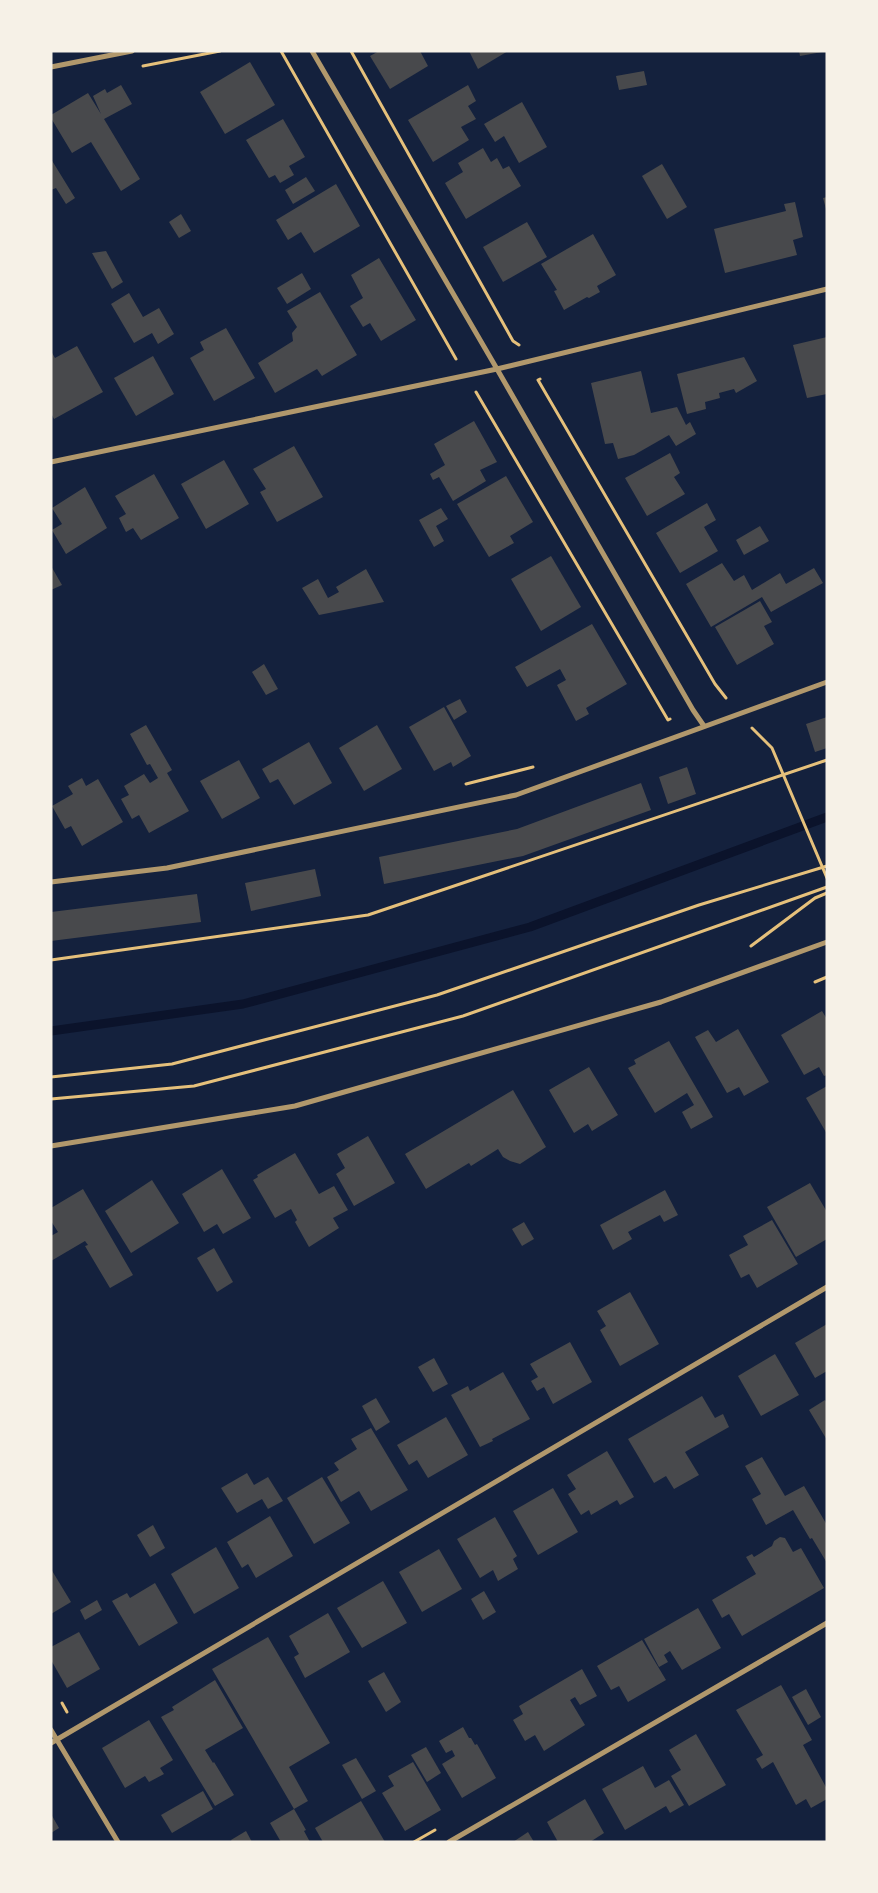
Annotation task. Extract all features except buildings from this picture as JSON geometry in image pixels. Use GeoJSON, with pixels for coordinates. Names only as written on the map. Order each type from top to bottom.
{"type":"FeatureCollection","features":[{"type":"Feature","properties":{"kind":"street"},"geometry":{"type":"LineString","coordinates":[[51,67],[132,51]]}},
{"type":"Feature","properties":{"kind":"street"},"geometry":{"type":"LineString","coordinates":[[312,51],[704,726]]}},
{"type":"Feature","properties":{"kind":"street"},"geometry":{"type":"LineString","coordinates":[[51,462],[498,369],[827,289]]}},
{"type":"Feature","properties":{"kind":"street"},"geometry":{"type":"LineString","coordinates":[[51,882],[167,868],[516,795],[827,682]]}},
{"type":"Feature","properties":{"kind":"street"},"geometry":{"type":"LineString","coordinates":[[51,1146],[295,1106],[660,1002],[827,942]]}},
{"type":"Feature","properties":{"kind":"street"},"geometry":{"type":"LineString","coordinates":[[51,1743],[827,1287]]}},
{"type":"Feature","properties":{"kind":"street"},"geometry":{"type":"LineString","coordinates":[[449,1842],[827,1623]]}},
{"type":"Feature","properties":{"kind":"street"},"geometry":{"type":"LineString","coordinates":[[51,1730],[118,1842]]}},
{"type":"Feature","properties":{"kind":"path"},"geometry":{"type":"LineString","coordinates":[[281,51],[455,357],[468,375],[476,394],[668,720]]}},
{"type":"Feature","properties":{"kind":"path"},"geometry":{"type":"LineString","coordinates":[[351,51],[513,341],[523,348]]}},
{"type":"Feature","properties":{"kind":"path"},"geometry":{"type":"LineString","coordinates":[[547,377],[538,380],[725,698]]}},
{"type":"Feature","properties":{"kind":"path"},"geometry":{"type":"LineString","coordinates":[[659,723],[732,696]]}},
{"type":"Feature","properties":{"kind":"path"},"geometry":{"type":"LineString","coordinates":[[752,728],[772,748],[818,856],[825,867],[827,878]]}},
{"type":"Feature","properties":{"kind":"path"},"geometry":{"type":"LineString","coordinates":[[51,960],[368,915],[827,760]]}},
{"type":"Feature","properties":{"kind":"path"},"geometry":{"type":"LineString","coordinates":[[464,784],[537,766]]}},
{"type":"Feature","properties":{"kind":"path"},"geometry":{"type":"LineString","coordinates":[[51,1077],[172,1064],[438,995],[699,904],[825,867]]}},
{"type":"Feature","properties":{"kind":"path"},"geometry":{"type":"LineString","coordinates":[[51,1099],[194,1086],[463,1016],[827,888]]}},
{"type":"Feature","properties":{"kind":"path"},"geometry":{"type":"LineString","coordinates":[[751,946],[815,898],[827,893]]}},
{"type":"Feature","properties":{"kind":"path"},"geometry":{"type":"LineString","coordinates":[[815,982],[827,977]]}},
{"type":"Feature","properties":{"kind":"waterway"},"geometry":{"type":"LineString","coordinates":[[51,1031],[243,1004],[530,927],[827,817]]}}]}
